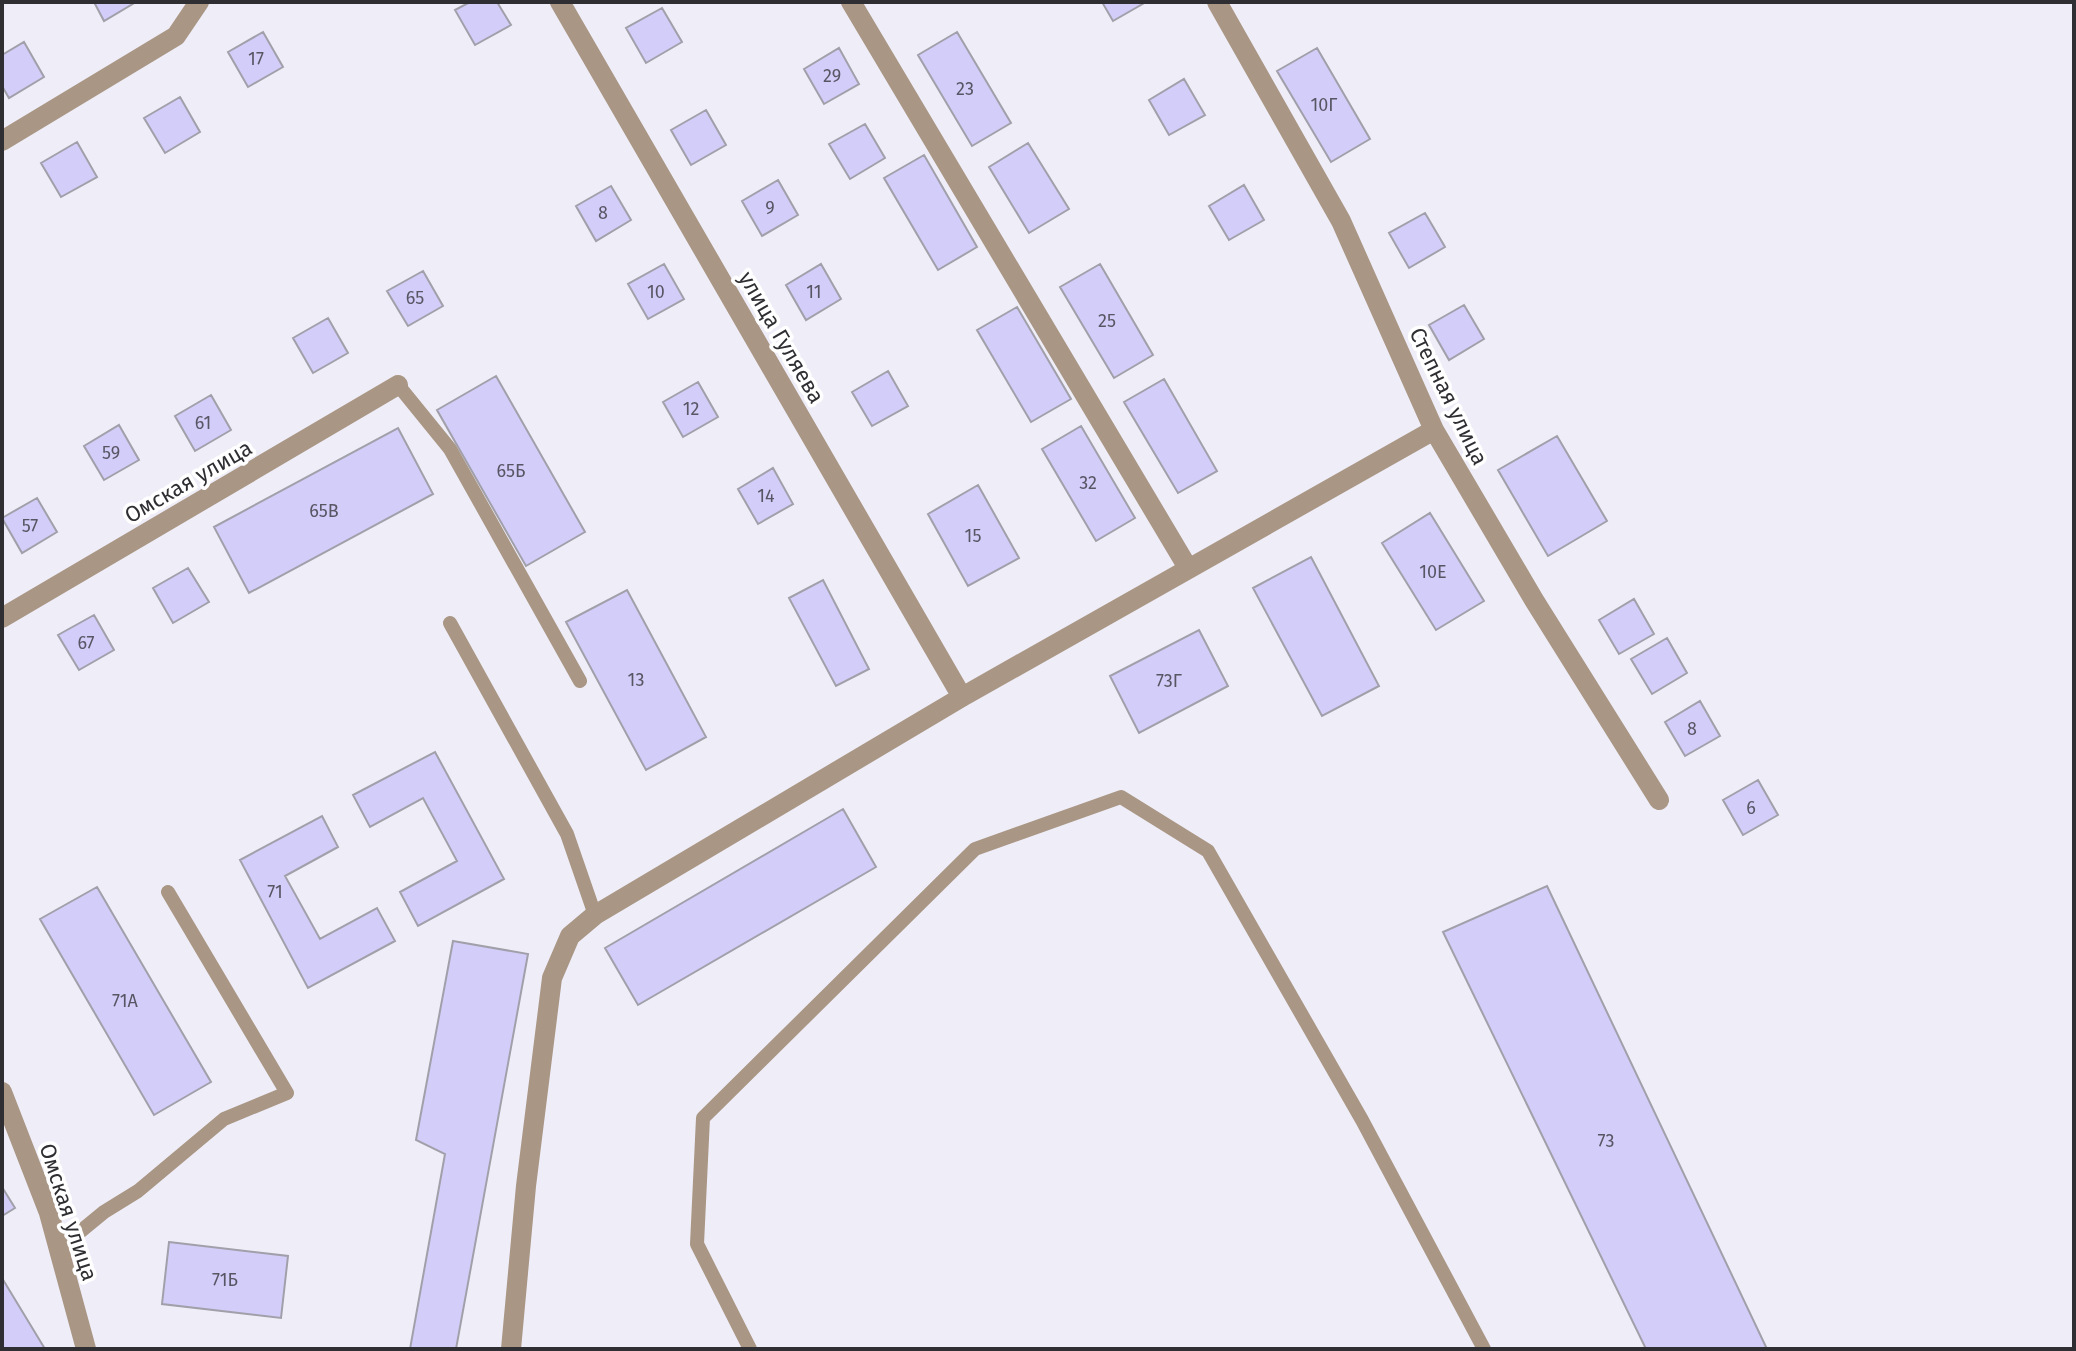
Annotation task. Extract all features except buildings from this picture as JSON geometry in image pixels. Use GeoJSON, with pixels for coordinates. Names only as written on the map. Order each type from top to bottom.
{"type":"FeatureCollection","features":[{"type":"Feature","properties":{"kind":"street"},"geometry":{"type":"LineString","coordinates":[[2,141],[176,36],[199,2]]}},
{"type":"Feature","properties":{"kind":"street","name":"улица Гуляева"},"geometry":{"type":"LineString","coordinates":[[560,2],[962,697]]}},
{"type":"Feature","properties":{"kind":"street"},"geometry":{"type":"LineString","coordinates":[[851,2],[1188,568]]}},
{"type":"Feature","properties":{"kind":"street","name":"Степная улица"},"geometry":{"type":"LineString","coordinates":[[1217,2],[1341,221],[1434,430],[1534,600],[1659,800]]}},
{"type":"Feature","properties":{"kind":"street","name":"Омская улица"},"geometry":{"type":"LineString","coordinates":[[2,618],[398,385]]}},
{"type":"Feature","properties":{"kind":"street"},"geometry":{"type":"LineString","coordinates":[[511,1349],[526,1186],[552,978],[570,936],[595,915],[962,697],[1434,430]]}},
{"type":"Feature","properties":{"kind":"street","name":"Омская улица"},"geometry":{"type":"LineString","coordinates":[[2,1092],[49,1213],[86,1349]]}},
{"type":"Feature","properties":{"kind":"lane"},"geometry":{"type":"LineString","coordinates":[[398,385],[450,449],[580,681]]}},
{"type":"Feature","properties":{"kind":"lane"},"geometry":{"type":"LineString","coordinates":[[450,623],[567,834],[595,915]]}},
{"type":"Feature","properties":{"kind":"lane"},"geometry":{"type":"LineString","coordinates":[[750,1349],[697,1244],[703,1118],[975,849],[1121,797],[1208,851],[1362,1120],[1484,1349]]}},
{"type":"Feature","properties":{"kind":"lane"},"geometry":{"type":"LineString","coordinates":[[59,1249],[104,1212],[138,1191],[224,1119],[287,1093],[168,892]]}}]}
